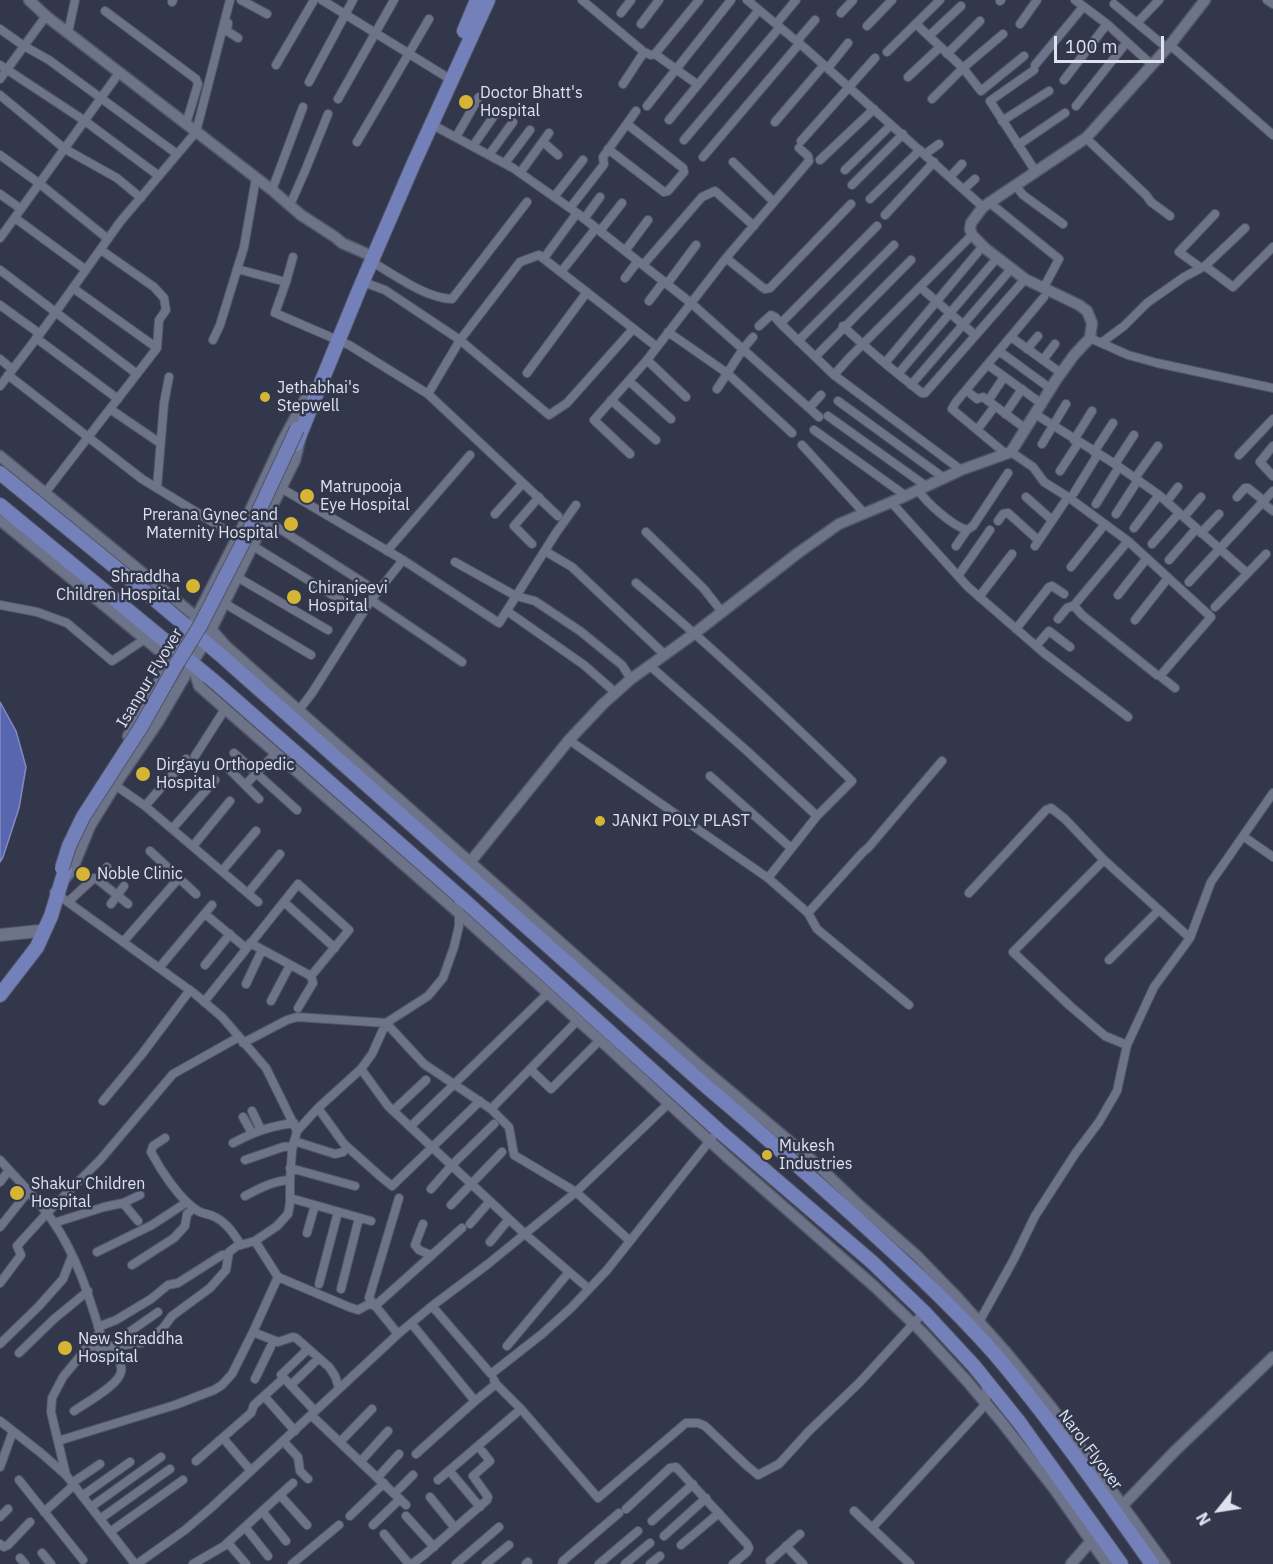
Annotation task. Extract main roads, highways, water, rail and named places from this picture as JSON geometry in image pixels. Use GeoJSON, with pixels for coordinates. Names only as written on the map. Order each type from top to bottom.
{"type":"FeatureCollection","features":[{"type":"Feature","properties":{"kind":"main road"},"geometry":{"type":"LineString","coordinates":[[428,123],[477,0]]}},
{"type":"Feature","properties":{"kind":"main road"},"geometry":{"type":"LineString","coordinates":[[300,430],[335,339],[428,123],[488,0]]}},
{"type":"Feature","properties":{"kind":"main road"},"geometry":{"type":"LineString","coordinates":[[335,339],[363,282],[372,254]]}},
{"type":"Feature","properties":{"kind":"main road","name":"Isanpur Flyover"},"geometry":{"type":"LineString","coordinates":[[61,884],[72,851],[87,819],[145,730],[204,628],[260,519],[300,430],[311,388],[335,339]]}},
{"type":"Feature","properties":{"kind":"main road","name":"Isanpur Flyover"},"geometry":{"type":"LineString","coordinates":[[61,884],[69,846],[83,817],[141,727],[176,664],[201,626],[300,430]]}},
{"type":"Feature","properties":{"kind":"main road","name":"Narol Flyover"},"geometry":{"type":"LineString","coordinates":[[0,473],[208,636],[466,866],[707,1087],[913,1269],[943,1292],[1001,1354],[1026,1393],[1152,1564]]}},
{"type":"Feature","properties":{"kind":"main road"},"geometry":{"type":"LineString","coordinates":[[0,505],[395,848],[459,896],[501,942],[713,1135],[734,1153],[785,1188],[872,1262],[924,1312],[986,1381],[1033,1441],[1121,1564]]}},
{"type":"Feature","properties":{"kind":"main road"},"geometry":{"type":"LineString","coordinates":[[0,989],[34,945],[61,884]]}},
{"type":"Feature","properties":{"kind":"main road"},"geometry":{"type":"LineString","coordinates":[[0,935],[41,932]]}},
{"type":"Feature","properties":{"kind":"main road"},"geometry":{"type":"LineString","coordinates":[[0,995],[37,947],[41,932]]}},
{"type":"Feature","properties":{"kind":"water"},"geometry":{"type":"Polygon","coordinates":[[[0,702],[16,731],[26,767],[19,808],[0,862],[0,702]]]}},
{"type":"Feature","properties":{"kind":"place","name":"Doctor Bhatt's Hospital"},"geometry":{"type":"Point","coordinates":[466,102]}},
{"type":"Feature","properties":{"kind":"place","name":"Jethabhai's Stepwell"},"geometry":{"type":"Point","coordinates":[265,397]}},
{"type":"Feature","properties":{"kind":"place","name":"Matrupooja Eye Hospital"},"geometry":{"type":"Point","coordinates":[307,496]}},
{"type":"Feature","properties":{"kind":"place","name":"Prerana Gynec and Maternity Hospital"},"geometry":{"type":"Point","coordinates":[291,524]}},
{"type":"Feature","properties":{"kind":"place","name":"Shraddha Children Hospital"},"geometry":{"type":"Point","coordinates":[193,586]}},
{"type":"Feature","properties":{"kind":"place","name":"Chiranjeevi Hospital"},"geometry":{"type":"Point","coordinates":[294,597]}},
{"type":"Feature","properties":{"kind":"place","name":"Dirgayu Orthopedic Hospital"},"geometry":{"type":"Point","coordinates":[143,774]}},
{"type":"Feature","properties":{"kind":"place","name":"JANKI POLY PLAST"},"geometry":{"type":"Point","coordinates":[600,821]}},
{"type":"Feature","properties":{"kind":"place","name":"Noble Clinic"},"geometry":{"type":"Point","coordinates":[83,874]}},
{"type":"Feature","properties":{"kind":"place","name":"Mukesh Industries"},"geometry":{"type":"Point","coordinates":[767,1155]}},
{"type":"Feature","properties":{"kind":"place","name":"Shakur Children Hospital"},"geometry":{"type":"Point","coordinates":[17,1193]}},
{"type":"Feature","properties":{"kind":"place","name":"New Shraddha Hospital"},"geometry":{"type":"Point","coordinates":[65,1348]}}]}
